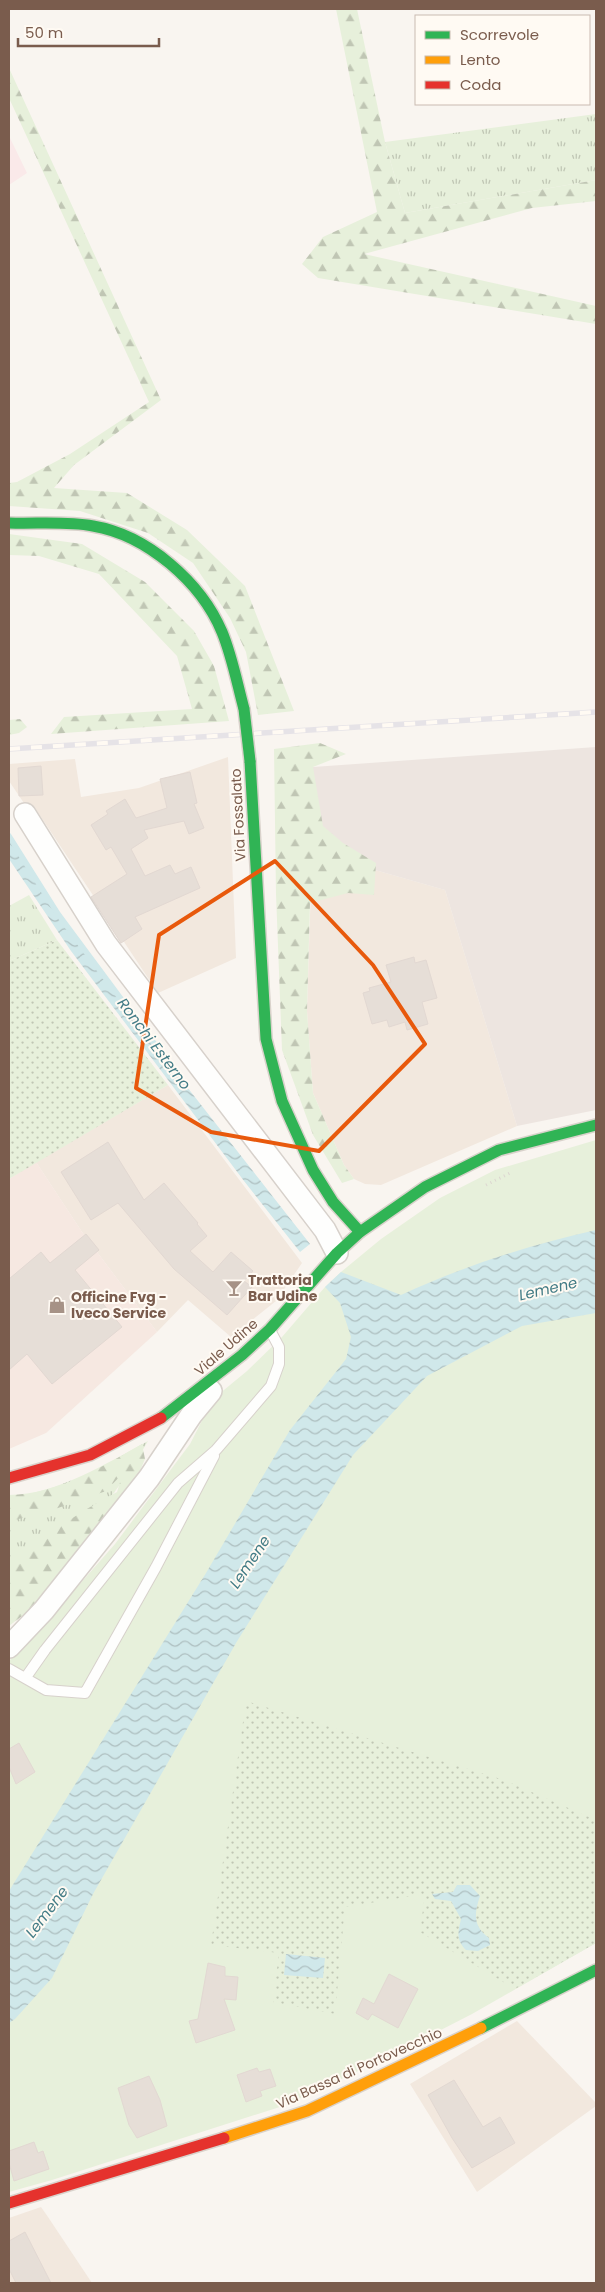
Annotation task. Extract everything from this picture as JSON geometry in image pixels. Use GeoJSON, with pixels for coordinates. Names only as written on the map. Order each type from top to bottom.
{"type":"FeatureCollection","features":[{"type":"Feature","properties":{"kind":"street","name":"Via Fossalato"},"geometry":{"type":"LineString","coordinates":[[9,523],[95,526],[132,538],[169,565],[199,595],[217,622],[229,654],[244,709],[250,760],[266,1039],[282,1101],[313,1170],[334,1202],[360,1232]]}},
{"type":"Feature","properties":{"kind":"street"},"geometry":{"type":"LineString","coordinates":[[61,524],[92,538]]}},
{"type":"Feature","properties":{"kind":"street"},"geometry":{"type":"LineString","coordinates":[[207,628],[229,654]]}},
{"type":"Feature","properties":{"kind":"street"},"geometry":{"type":"LineString","coordinates":[[25,814],[106,944],[325,1230],[337,1253]]}},
{"type":"Feature","properties":{"kind":"street","name":"Viale Udine"},"geometry":{"type":"LineString","coordinates":[[9,1478],[90,1454],[169,1414],[242,1355],[270,1329],[337,1253],[360,1232],[425,1187],[499,1150],[596,1125]]}},
{"type":"Feature","properties":{"kind":"street"},"geometry":{"type":"LineString","coordinates":[[9,1647],[50,1602],[149,1478],[192,1414],[242,1355]]}},
{"type":"Feature","properties":{"kind":"street","name":"Via Bassa di Portovecchio"},"geometry":{"type":"LineString","coordinates":[[9,2203],[182,2152],[307,2111],[440,2049],[596,1970]]}},
{"type":"Feature","properties":{"kind":"lane"},"geometry":{"type":"LineString","coordinates":[[26,1677],[45,1650],[178,1482],[216,1450],[271,1386],[278,1364],[279,1347],[270,1329]]}},
{"type":"Feature","properties":{"kind":"lane"},"geometry":{"type":"LineString","coordinates":[[9,1669],[46,1690],[85,1693],[156,1567],[216,1450]]}},
{"type":"Feature","properties":{"kind":"path"},"geometry":{"type":"LineString","coordinates":[[484,1185],[518,1170]]}},
{"type":"Feature","properties":{"kind":"highlighted area"},"geometry":{"type":"Polygon","coordinates":[[[275,861],[373,965],[425,1044],[319,1151],[211,1132],[136,1088],[159,935],[275,861]]]}},
{"type":"Feature","properties":{"kind":"shaded area"},"geometry":{"type":"Polygon","coordinates":[[[9,136],[27,173],[9,185],[9,136]]]}},
{"type":"Feature","properties":{"kind":"shaded area"},"geometry":{"type":"Polygon","coordinates":[[[596,747],[596,1110],[517,1126],[445,890],[312,852],[313,767],[596,747]]]}},
{"type":"Feature","properties":{"kind":"shaded area"},"geometry":{"type":"Polygon","coordinates":[[[228,757],[236,958],[158,993],[35,808],[26,806],[9,781],[9,764],[75,759],[81,797],[139,788],[228,757]]]}},
{"type":"Feature","properties":{"kind":"shaded area"},"geometry":{"type":"Polygon","coordinates":[[[312,852],[445,890],[517,1126],[381,1185],[365,1184],[354,1179],[344,1165],[313,1093],[307,1011],[312,852]]]}},
{"type":"Feature","properties":{"kind":"shaded area"},"geometry":{"type":"Polygon","coordinates":[[[168,1085],[302,1263],[276,1301],[231,1337],[188,1300],[157,1332],[82,1232],[36,1162],[168,1085]]]}},
{"type":"Feature","properties":{"kind":"shaded area"},"geometry":{"type":"Polygon","coordinates":[[[36,1162],[82,1232],[157,1332],[46,1433],[9,1449],[9,1179],[36,1162]]]}},
{"type":"Feature","properties":{"kind":"shaded area"},"geometry":{"type":"Polygon","coordinates":[[[517,2021],[596,2103],[596,2106],[477,2192],[410,2084],[517,2021]]]}},
{"type":"Feature","properties":{"kind":"shaded area"},"geometry":{"type":"Polygon","coordinates":[[[41,2207],[92,2283],[9,2283],[9,2218],[41,2207]]]}},
{"type":"Feature","properties":{"kind":"green space"},"geometry":{"type":"Polygon","coordinates":[[[336,9],[357,9],[385,142],[405,213],[596,180],[596,201],[532,208],[364,254],[596,306],[596,324],[318,278],[302,264],[323,237],[377,212],[336,9]]]}},
{"type":"Feature","properties":{"kind":"green space"},"geometry":{"type":"Polygon","coordinates":[[[9,68],[161,400],[74,465],[54,488],[127,493],[187,530],[245,586],[294,711],[258,715],[246,652],[230,618],[193,563],[148,533],[80,511],[9,506],[9,483],[17,482],[70,454],[149,402],[9,98],[9,68]]]}},
{"type":"Feature","properties":{"kind":"green space"},"geometry":{"type":"Polygon","coordinates":[[[596,114],[596,180],[405,213],[385,142],[596,114]]]}},
{"type":"Feature","properties":{"kind":"green space"},"geometry":{"type":"Polygon","coordinates":[[[9,534],[82,544],[145,582],[194,631],[214,666],[229,721],[51,734],[64,717],[192,709],[177,656],[99,574],[39,556],[9,555],[9,534]]]}},
{"type":"Feature","properties":{"kind":"green space"},"geometry":{"type":"Polygon","coordinates":[[[20,719],[27,727],[19,733],[9,735],[9,720],[20,719]]]}},
{"type":"Feature","properties":{"kind":"green space"},"geometry":{"type":"Polygon","coordinates":[[[320,743],[346,754],[313,767],[323,826],[343,843],[376,863],[374,895],[348,893],[310,903],[307,1011],[313,1093],[344,1165],[354,1179],[342,1183],[313,1135],[282,1050],[276,894],[274,749],[320,743]]]}},
{"type":"Feature","properties":{"kind":"green space"},"geometry":{"type":"Polygon","coordinates":[[[29,895],[57,940],[9,961],[9,906],[29,895]]]}},
{"type":"Feature","properties":{"kind":"green space"},"geometry":{"type":"Polygon","coordinates":[[[57,940],[168,1085],[9,1179],[9,961],[57,940]]]}},
{"type":"Feature","properties":{"kind":"green space"},"geometry":{"type":"Polygon","coordinates":[[[596,1140],[596,1943],[472,2014],[396,2053],[286,2105],[9,2192],[9,1661],[34,1636],[115,1544],[190,1444],[213,1399],[247,1371],[282,1337],[325,1287],[341,1272],[381,1239],[440,1198],[495,1170],[596,1140]]]}},
{"type":"Feature","properties":{"kind":"green space"},"geometry":{"type":"Polygon","coordinates":[[[148,1441],[118,1488],[101,1510],[9,1613],[9,1497],[46,1490],[81,1476],[148,1441]]]}},
{"type":"Feature","properties":{"kind":"green space"},"geometry":{"type":"Polygon","coordinates":[[[142,1444],[145,1459],[130,1494],[39,1603],[9,1626],[9,1569],[13,1563],[63,1524],[117,1492],[123,1473],[106,1491],[41,1514],[9,1521],[9,1495],[27,1494],[62,1485],[142,1444]]]}},
{"type":"Feature","properties":{"kind":"green space"},"geometry":{"type":"Polygon","coordinates":[[[246,1701],[504,1780],[596,1820],[596,1943],[515,1989],[420,1932],[425,1894],[345,1907],[335,2014],[273,2002],[279,1953],[211,1945],[246,1701]]]}},
{"type":"Feature","properties":{"kind":"water"},"geometry":{"type":"Polygon","coordinates":[[[9,836],[58,914],[180,1078],[310,1244],[300,1252],[244,1181],[71,951],[9,859],[9,836]]]}},
{"type":"Feature","properties":{"kind":"water","name":"Lemene"},"geometry":{"type":"Polygon","coordinates":[[[596,1230],[596,1313],[522,1326],[427,1376],[353,1455],[236,1643],[93,1894],[52,1978],[15,2019],[9,2023],[9,1891],[206,1573],[290,1430],[346,1359],[351,1337],[340,1303],[325,1287],[341,1272],[401,1295],[497,1257],[546,1242],[596,1230]]]}},
{"type":"Feature","properties":{"kind":"water"},"geometry":{"type":"Polygon","coordinates":[[[457,1885],[470,1885],[480,1896],[476,1919],[480,1929],[489,1938],[490,1945],[478,1951],[466,1950],[461,1943],[459,1932],[461,1919],[451,1901],[435,1899],[432,1894],[453,1892],[457,1885]]]}},
{"type":"Feature","properties":{"kind":"water"},"geometry":{"type":"Polygon","coordinates":[[[286,1954],[325,1958],[323,1978],[284,1975],[286,1954]]]}},
{"type":"Feature","properties":{"kind":"building"},"geometry":{"type":"Polygon","coordinates":[[[41,766],[43,795],[19,796],[18,768],[41,766]]]}},
{"type":"Feature","properties":{"kind":"building"},"geometry":{"type":"Polygon","coordinates":[[[190,772],[197,803],[194,804],[204,828],[189,834],[184,821],[144,830],[148,838],[131,849],[145,876],[170,865],[175,874],[191,867],[200,888],[135,917],[142,929],[121,943],[91,897],[127,874],[111,847],[106,850],[91,825],[108,814],[106,811],[125,799],[136,818],[167,808],[160,779],[190,772]]]}},
{"type":"Feature","properties":{"kind":"building"},"geometry":{"type":"Polygon","coordinates":[[[414,957],[415,963],[426,960],[437,998],[422,1002],[428,1024],[407,1030],[405,1022],[389,1027],[387,1020],[372,1024],[363,993],[370,991],[369,988],[391,982],[386,965],[414,957]]]}},
{"type":"Feature","properties":{"kind":"building"},"geometry":{"type":"Polygon","coordinates":[[[108,1142],[144,1200],[164,1183],[198,1223],[207,1236],[190,1251],[213,1272],[231,1252],[253,1271],[244,1281],[252,1287],[227,1315],[174,1269],[118,1203],[91,1220],[61,1172],[108,1142]]]}},
{"type":"Feature","properties":{"kind":"building","name":"Officine Fvg - Iveco Service"},"geometry":{"type":"Polygon","coordinates":[[[86,1234],[99,1250],[75,1270],[122,1327],[52,1384],[27,1354],[9,1370],[9,1279],[41,1252],[50,1263],[86,1234]]]}},
{"type":"Feature","properties":{"kind":"building"},"geometry":{"type":"Polygon","coordinates":[[[19,1743],[35,1772],[16,1784],[9,1767],[9,1749],[19,1743]]]}},
{"type":"Feature","properties":{"kind":"building"},"geometry":{"type":"Polygon","coordinates":[[[208,1963],[225,1967],[225,1976],[238,1977],[236,2000],[224,1999],[235,2030],[196,2043],[189,2021],[198,2019],[208,1963]]]}},
{"type":"Feature","properties":{"kind":"building"},"geometry":{"type":"Polygon","coordinates":[[[389,1974],[418,1989],[398,2028],[372,2014],[368,2020],[356,2013],[363,1998],[374,2004],[389,1974]]]}},
{"type":"Feature","properties":{"kind":"building"},"geometry":{"type":"Polygon","coordinates":[[[257,2068],[259,2072],[270,2069],[276,2086],[260,2091],[262,2096],[246,2102],[237,2075],[257,2068]]]}},
{"type":"Feature","properties":{"kind":"building"},"geometry":{"type":"Polygon","coordinates":[[[149,2076],[160,2100],[167,2126],[137,2138],[129,2125],[118,2088],[149,2076]]]}},
{"type":"Feature","properties":{"kind":"building"},"geometry":{"type":"Polygon","coordinates":[[[454,2080],[483,2127],[500,2117],[515,2143],[472,2168],[452,2138],[428,2095],[454,2080]]]}},
{"type":"Feature","properties":{"kind":"building"},"geometry":{"type":"Polygon","coordinates":[[[34,2142],[38,2153],[43,2151],[49,2169],[14,2181],[9,2163],[9,2151],[34,2142]]]}},
{"type":"Feature","properties":{"kind":"building"},"geometry":{"type":"Polygon","coordinates":[[[25,2232],[51,2283],[16,2283],[9,2269],[9,2241],[25,2232]]]}},
{"type":"Feature","properties":{"kind":"waterway","name":"Ronchi Esterno"},"geometry":{"type":"LineString","coordinates":[[9,836],[58,914],[179,1077]]}},
{"type":"Feature","properties":{"kind":"railway"},"geometry":{"type":"LineString","coordinates":[[9,749],[596,712]]}},
{"type":"Feature","properties":{"kind":"traffic: fast"},"geometry":{"type":"LineString","coordinates":[[9,523],[72,524],[93,526],[113,531],[133,539],[152,550],[170,564],[201,596],[213,613],[229,650],[244,709]]}},
{"type":"Feature","properties":{"kind":"traffic: fast"},"geometry":{"type":"LineString","coordinates":[[244,709],[250,761]]}},
{"type":"Feature","properties":{"kind":"traffic: fast"},"geometry":{"type":"LineString","coordinates":[[250,761],[266,1039],[282,1101],[313,1170],[333,1202],[360,1232]]}},
{"type":"Feature","properties":{"kind":"traffic: fast"},"geometry":{"type":"LineString","coordinates":[[161,1418],[242,1355],[270,1329],[337,1253],[360,1232],[425,1187],[499,1150],[596,1125]]}},
{"type":"Feature","properties":{"kind":"traffic: fast"},"geometry":{"type":"LineString","coordinates":[[481,2028],[596,1970]]}},
{"type":"Feature","properties":{"kind":"traffic: slow"},"geometry":{"type":"LineString","coordinates":[[224,2138],[307,2111],[481,2028]]}},
{"type":"Feature","properties":{"kind":"traffic: jam"},"geometry":{"type":"LineString","coordinates":[[9,1478],[90,1455],[161,1418]]}},
{"type":"Feature","properties":{"kind":"traffic: jam"},"geometry":{"type":"LineString","coordinates":[[9,2203],[224,2138]]}},
{"type":"Feature","properties":{"kind":"place","name":"Trattoria Bar Udine"},"geometry":{"type":"Point","coordinates":[234,1288]}},
{"type":"Feature","properties":{"kind":"place","name":"Officine Fvg - Iveco Service"},"geometry":{"type":"Point","coordinates":[57,1305]}}]}
